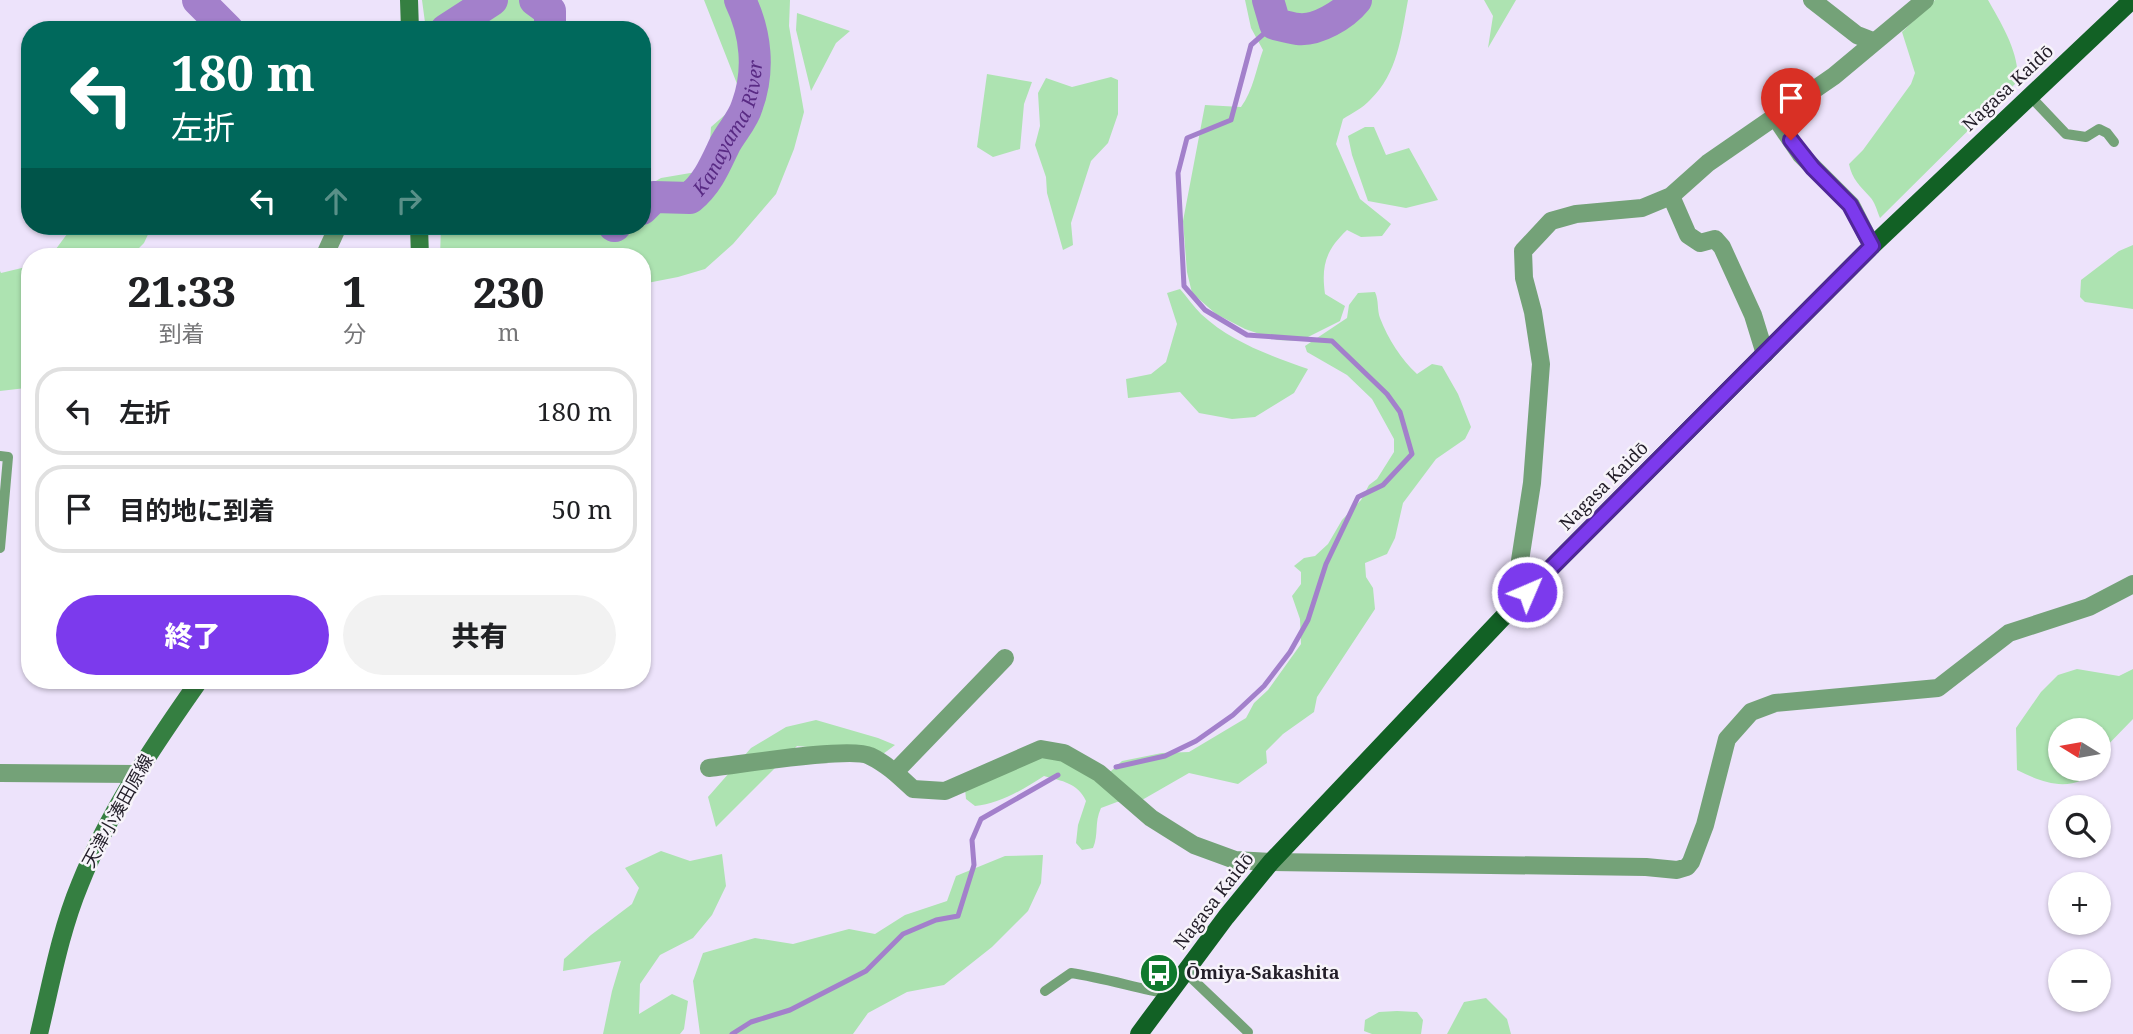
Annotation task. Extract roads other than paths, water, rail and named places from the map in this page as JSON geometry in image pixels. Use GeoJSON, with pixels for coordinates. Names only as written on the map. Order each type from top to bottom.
{"type":"FeatureCollection","features":[{"type":"Feature","properties":{"kind":"main road"},"geometry":{"type":"LineString","coordinates":[[409,0],[410,21]]}},
{"type":"Feature","properties":{"kind":"main road","name":"Nagasa Kaidō"},"geometry":{"type":"LineString","coordinates":[[1139,1034],[1271,862],[1527,592],[1872,246],[2132,0]]}},
{"type":"Feature","properties":{"kind":"main road","name":"天津小湊田原線"},"geometry":{"type":"LineString","coordinates":[[39,1034],[60,948],[79,886],[102,833],[136,774],[194,689]]}},
{"type":"Feature","properties":{"kind":"street"},"geometry":{"type":"LineString","coordinates":[[1812,0],[1857,35],[1875,42]]}},
{"type":"Feature","properties":{"kind":"street"},"geometry":{"type":"LineString","coordinates":[[1527,592],[1519,567],[1532,484],[1541,364],[1533,312],[1524,278],[1523,251],[1550,221],[1576,214],[1642,208],[1671,196],[1708,163],[1834,76],[1925,0]]}},
{"type":"Feature","properties":{"kind":"street"},"geometry":{"type":"LineString","coordinates":[[1774,117],[1801,155],[1850,205],[1872,246]]}},
{"type":"Feature","properties":{"kind":"street"},"geometry":{"type":"LineString","coordinates":[[1671,196],[1688,235],[1700,243],[1715,239],[1722,247],[1754,315],[1765,354]]}},
{"type":"Feature","properties":{"kind":"street"},"geometry":{"type":"LineString","coordinates":[[709,768],[832,754],[868,754],[895,772],[913,789],[945,791],[1041,749],[1064,753],[1099,774],[1151,818],[1194,845],[1235,860],[1646,867],[1677,870],[1687,867],[1705,825],[1727,739],[1751,712],[1775,703],[1938,688],[2009,633],[2089,607],[2133,584]]}},
{"type":"Feature","properties":{"kind":"street"},"geometry":{"type":"LineString","coordinates":[[895,772],[1005,658]]}},
{"type":"Feature","properties":{"kind":"street"},"geometry":{"type":"LineString","coordinates":[[0,773],[136,774]]}},
{"type":"Feature","properties":{"kind":"lane"},"geometry":{"type":"LineString","coordinates":[[2030,96],[2066,134],[2086,136],[2099,129],[2107,133],[2114,142]]}},
{"type":"Feature","properties":{"kind":"lane"},"geometry":{"type":"LineString","coordinates":[[0,456],[8,457],[0,548]]}},
{"type":"Feature","properties":{"kind":"lane"},"geometry":{"type":"LineString","coordinates":[[1185,972],[1248,1032]]}},
{"type":"Feature","properties":{"kind":"lane"},"geometry":{"type":"LineString","coordinates":[[1045,991],[1070,973],[1169,994]]}},
{"type":"Feature","properties":{"kind":"waterway","name":"Kanayama River"},"geometry":{"type":"LineString","coordinates":[[198,0],[219,21]]}},
{"type":"Feature","properties":{"kind":"waterway","name":"Kanayama River"},"geometry":{"type":"LineString","coordinates":[[460,21],[492,0]]}},
{"type":"Feature","properties":{"kind":"waterway","name":"Kanayama River"},"geometry":{"type":"LineString","coordinates":[[535,0],[550,11],[550,21]]}},
{"type":"Feature","properties":{"kind":"waterway","name":"Kanayama River"},"geometry":{"type":"LineString","coordinates":[[651,200],[654,197],[690,198],[702,186],[745,111],[755,66],[753,39],[740,0]]}},
{"type":"Feature","properties":{"kind":"waterway","name":"Kanayama River"},"geometry":{"type":"LineString","coordinates":[[1268,0],[1275,24],[1298,29],[1330,21],[1356,0]]}},
{"type":"Feature","properties":{"kind":"waterway"},"geometry":{"type":"LineString","coordinates":[[1116,767],[1165,756],[1196,741],[1233,715],[1264,686],[1290,652],[1308,620],[1326,564],[1358,497],[1383,485],[1412,454],[1400,412],[1387,394],[1332,341],[1247,335],[1205,310],[1184,286],[1178,173],[1187,138],[1231,120],[1251,45],[1275,24]]}},
{"type":"Feature","properties":{"kind":"waterway"},"geometry":{"type":"LineString","coordinates":[[732,1034],[751,1022],[790,1010],[866,971],[903,934],[936,920],[958,916],[974,865],[972,840],[981,819],[1058,775]]}},
{"type":"Feature","properties":{"kind":"place","name":"Ōmiya-Sakashita"},"geometry":{"type":"Point","coordinates":[1159,973]}}]}
